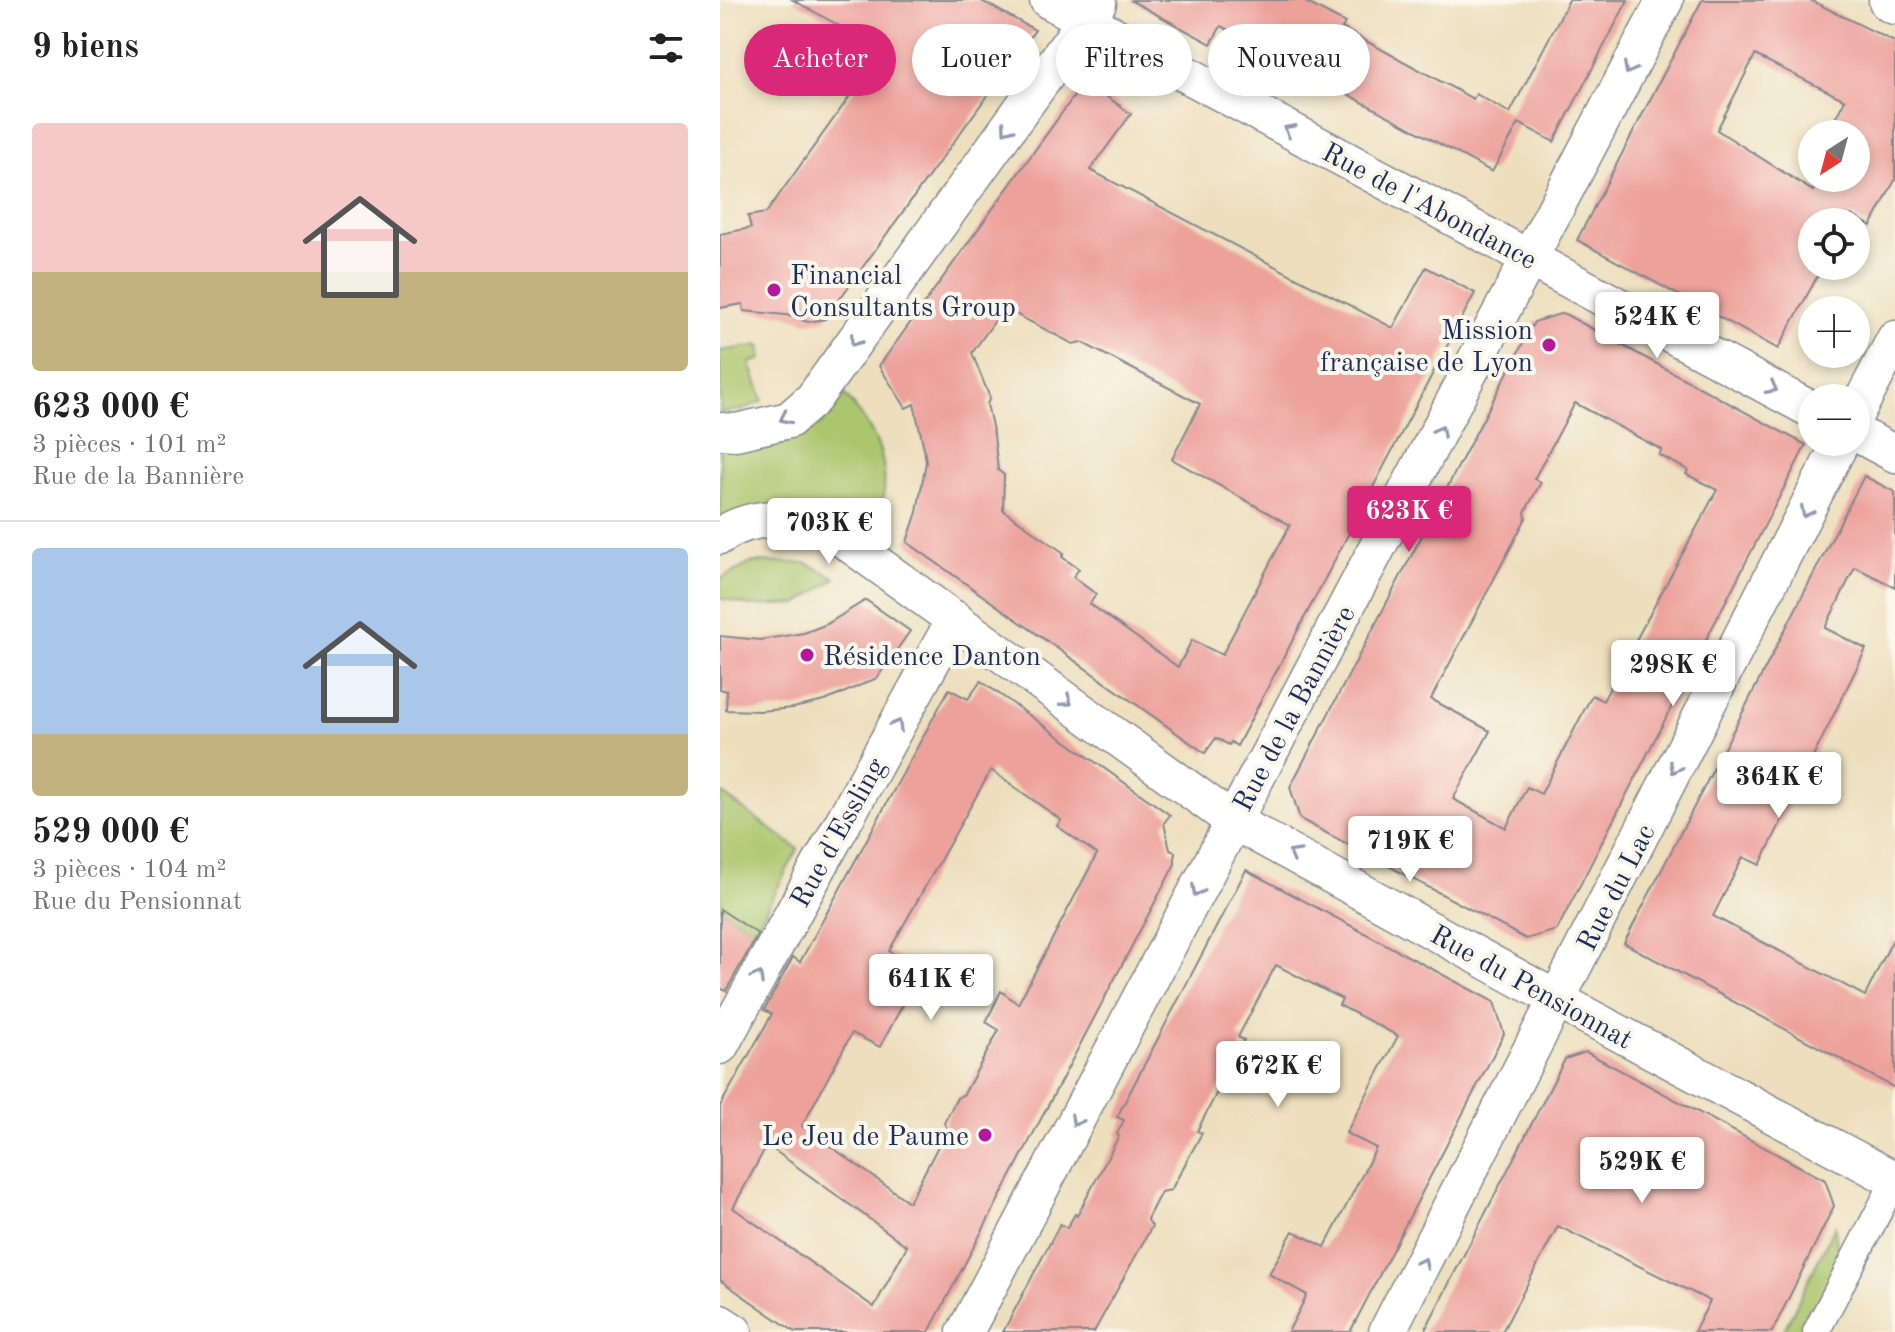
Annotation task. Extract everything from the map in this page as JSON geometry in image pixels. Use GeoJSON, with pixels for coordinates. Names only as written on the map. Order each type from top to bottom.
{"type":"FeatureCollection","features":[{"type":"Feature","properties":{"kind":"street","name":"Rue de l'Abondance"},"geometry":{"type":"LineString","coordinates":[[1048,0],[1092,10],[1531,258],[1798,402]]}},
{"type":"Feature","properties":{"kind":"street","name":"Rue de la Bannière"},"geometry":{"type":"LineString","coordinates":[[965,1332],[1665,0]]}},
{"type":"Feature","properties":{"kind":"street"},"geometry":{"type":"LineString","coordinates":[[720,431],[736,432],[789,420],[813,399],[1092,10]]}},
{"type":"Feature","properties":{"kind":"street"},"geometry":{"type":"LineString","coordinates":[[1870,386],[1895,339]]}},
{"type":"Feature","properties":{"kind":"street"},"geometry":{"type":"LineString","coordinates":[[1870,441],[1895,454]]}},
{"type":"Feature","properties":{"kind":"street","name":"Rue du Lac"},"geometry":{"type":"LineString","coordinates":[[1387,1332],[1834,456]]}},
{"type":"Feature","properties":{"kind":"street","name":"Rue du Pensionnat"},"geometry":{"type":"LineString","coordinates":[[720,536],[758,520],[805,520],[826,527],[1233,821],[1558,1001],[1895,1179]]}},
{"type":"Feature","properties":{"kind":"street","name":"Rue d'Essling"},"geometry":{"type":"LineString","coordinates":[[720,1046],[955,619]]}},
{"type":"Feature","properties":{"kind":"street"},"geometry":{"type":"LineString","coordinates":[[1816,1332],[1895,1179]]}},
{"type":"Feature","properties":{"kind":"street"},"geometry":{"type":"LineString","coordinates":[[720,1323],[734,1332]]}},
{"type":"Feature","properties":{"kind":"green space"},"geometry":{"type":"Polygon","coordinates":[[[760,345],[762,359],[750,363],[763,401],[741,410],[720,413],[720,351],[760,345]]]}},
{"type":"Feature","properties":{"kind":"green space"},"geometry":{"type":"Polygon","coordinates":[[[844,394],[870,429],[883,463],[883,498],[873,541],[723,518],[720,515],[720,442],[770,440],[821,424],[844,394]]]}},
{"type":"Feature","properties":{"kind":"green space"},"geometry":{"type":"Polygon","coordinates":[[[753,562],[807,563],[836,578],[798,604],[750,606],[720,598],[720,579],[753,562]]]}},
{"type":"Feature","properties":{"kind":"green space"},"geometry":{"type":"Polygon","coordinates":[[[720,792],[798,849],[754,932],[720,909],[720,792]]]}},
{"type":"Feature","properties":{"kind":"green space"},"geometry":{"type":"Polygon","coordinates":[[[1835,1226],[1839,1269],[1807,1332],[1783,1332],[1835,1226]]]}},
{"type":"Feature","properties":{"kind":"building"},"geometry":{"type":"Polygon","coordinates":[[[793,0],[980,0],[1024,24],[912,24],[912,96],[987,96],[825,319],[808,322],[786,315],[744,311],[743,304],[720,308],[720,234],[751,228],[748,216],[766,213],[850,96],[896,96],[896,24],[836,24],[793,0]]]}},
{"type":"Feature","properties":{"kind":"building"},"geometry":{"type":"Polygon","coordinates":[[[1130,0],[1302,0],[1345,23],[1208,24],[1208,42],[1192,34],[1192,24],[1174,24],[1130,0]]]}},
{"type":"Feature","properties":{"kind":"building"},"geometry":{"type":"Polygon","coordinates":[[[1569,0],[1628,0],[1554,142],[1519,123],[1492,172],[1351,96],[1370,96],[1370,43],[1473,99],[1476,94],[1510,113],[1569,0]]]}},
{"type":"Feature","properties":{"kind":"building"},"geometry":{"type":"Polygon","coordinates":[[[1702,0],[1810,0],[1895,42],[1895,180],[1871,226],[1870,208],[1798,208],[1798,280],[1815,280],[1807,296],[1798,296],[1798,312],[1778,349],[1577,240],[1702,0]],[[1755,55],[1717,130],[1798,181],[1798,192],[1870,192],[1870,120],[1834,120],[1845,100],[1755,55]]]}},
{"type":"Feature","properties":{"kind":"building"},"geometry":{"type":"Polygon","coordinates":[[[1074,96],[1106,96],[1131,114],[1090,170],[1393,328],[1426,267],[1475,293],[1237,746],[1216,738],[1205,753],[907,542],[917,512],[926,462],[914,404],[906,408],[879,366],[1074,96]],[[1004,308],[972,353],[990,398],[987,404],[998,470],[1004,475],[1003,510],[1064,553],[1062,557],[1079,569],[1073,577],[1096,594],[1090,604],[1178,667],[1192,640],[1222,655],[1290,525],[1172,459],[1200,404],[1081,342],[1073,344],[1004,308]]]}},
{"type":"Feature","properties":{"kind":"building"},"geometry":{"type":"Polygon","coordinates":[[[1563,313],[1798,441],[1800,456],[1557,930],[1526,939],[1300,819],[1290,787],[1534,322],[1563,313]],[[1575,403],[1534,479],[1541,482],[1525,512],[1526,518],[1431,699],[1490,731],[1453,799],[1506,828],[1527,787],[1541,794],[1592,695],[1603,701],[1717,490],[1659,455],[1662,450],[1575,403]]]}},
{"type":"Feature","properties":{"kind":"building"},"geometry":{"type":"Polygon","coordinates":[[[1864,476],[1895,492],[1895,587],[1855,567],[1825,628],[1866,649],[1760,865],[1743,857],[1713,916],[1865,996],[1895,935],[1895,1088],[1624,943],[1864,476]]]}},
{"type":"Feature","properties":{"kind":"building","name":"Résidence Danton"},"geometry":{"type":"Polygon","coordinates":[[[866,600],[910,631],[877,678],[825,701],[793,708],[726,710],[727,691],[720,689],[720,636],[760,640],[804,633],[827,624],[866,600]]]}},
{"type":"Feature","properties":{"kind":"building"},"geometry":{"type":"Polygon","coordinates":[[[981,681],[1170,815],[1164,823],[1170,850],[1175,852],[1175,864],[929,1332],[795,1332],[720,1280],[720,1106],[772,1014],[764,1010],[793,957],[800,962],[949,689],[968,699],[981,681]],[[991,770],[889,951],[920,973],[880,1047],[852,1033],[802,1126],[909,1202],[947,1129],[944,1123],[957,1098],[964,1094],[999,1030],[986,1022],[1001,991],[1018,1004],[1097,854],[1057,826],[1061,820],[991,770]],[[767,1145],[733,1208],[874,1307],[907,1246],[767,1145]]]}},
{"type":"Feature","properties":{"kind":"building"},"geometry":{"type":"Polygon","coordinates":[[[1246,870],[1494,1002],[1504,1034],[1350,1332],[1288,1332],[1307,1295],[1269,1274],[1293,1231],[1325,1247],[1376,1148],[1346,1133],[1398,1036],[1339,1005],[1342,999],[1276,965],[1238,1037],[1244,1040],[1197,1131],[1202,1133],[1171,1190],[1161,1192],[1147,1219],[1152,1226],[1094,1332],[1003,1332],[1060,1224],[1067,1228],[1075,1214],[1077,1216],[1119,1136],[1117,1134],[1124,1120],[1117,1117],[1246,870]]]}},
{"type":"Feature","properties":{"kind":"building"},"geometry":{"type":"Polygon","coordinates":[[[720,909],[758,934],[726,991],[720,988],[720,909]]]}},
{"type":"Feature","properties":{"kind":"building"},"geometry":{"type":"Polygon","coordinates":[[[1586,1052],[1825,1180],[1834,1206],[1772,1332],[1694,1332],[1710,1301],[1558,1226],[1502,1332],[1424,1332],[1565,1059],[1586,1052]]]}},
{"type":"Feature","properties":{"kind":"place","name":"Financial Consultants Group"},"geometry":{"type":"Point","coordinates":[774,290]}},
{"type":"Feature","properties":{"kind":"place","name":"Mission française de Lyon"},"geometry":{"type":"Point","coordinates":[1549,345]}},
{"type":"Feature","properties":{"kind":"place","name":"Résidence Danton"},"geometry":{"type":"Point","coordinates":[807,655]}},
{"type":"Feature","properties":{"kind":"place","name":"Le Jeu de Paume"},"geometry":{"type":"Point","coordinates":[985,1135]}}]}
